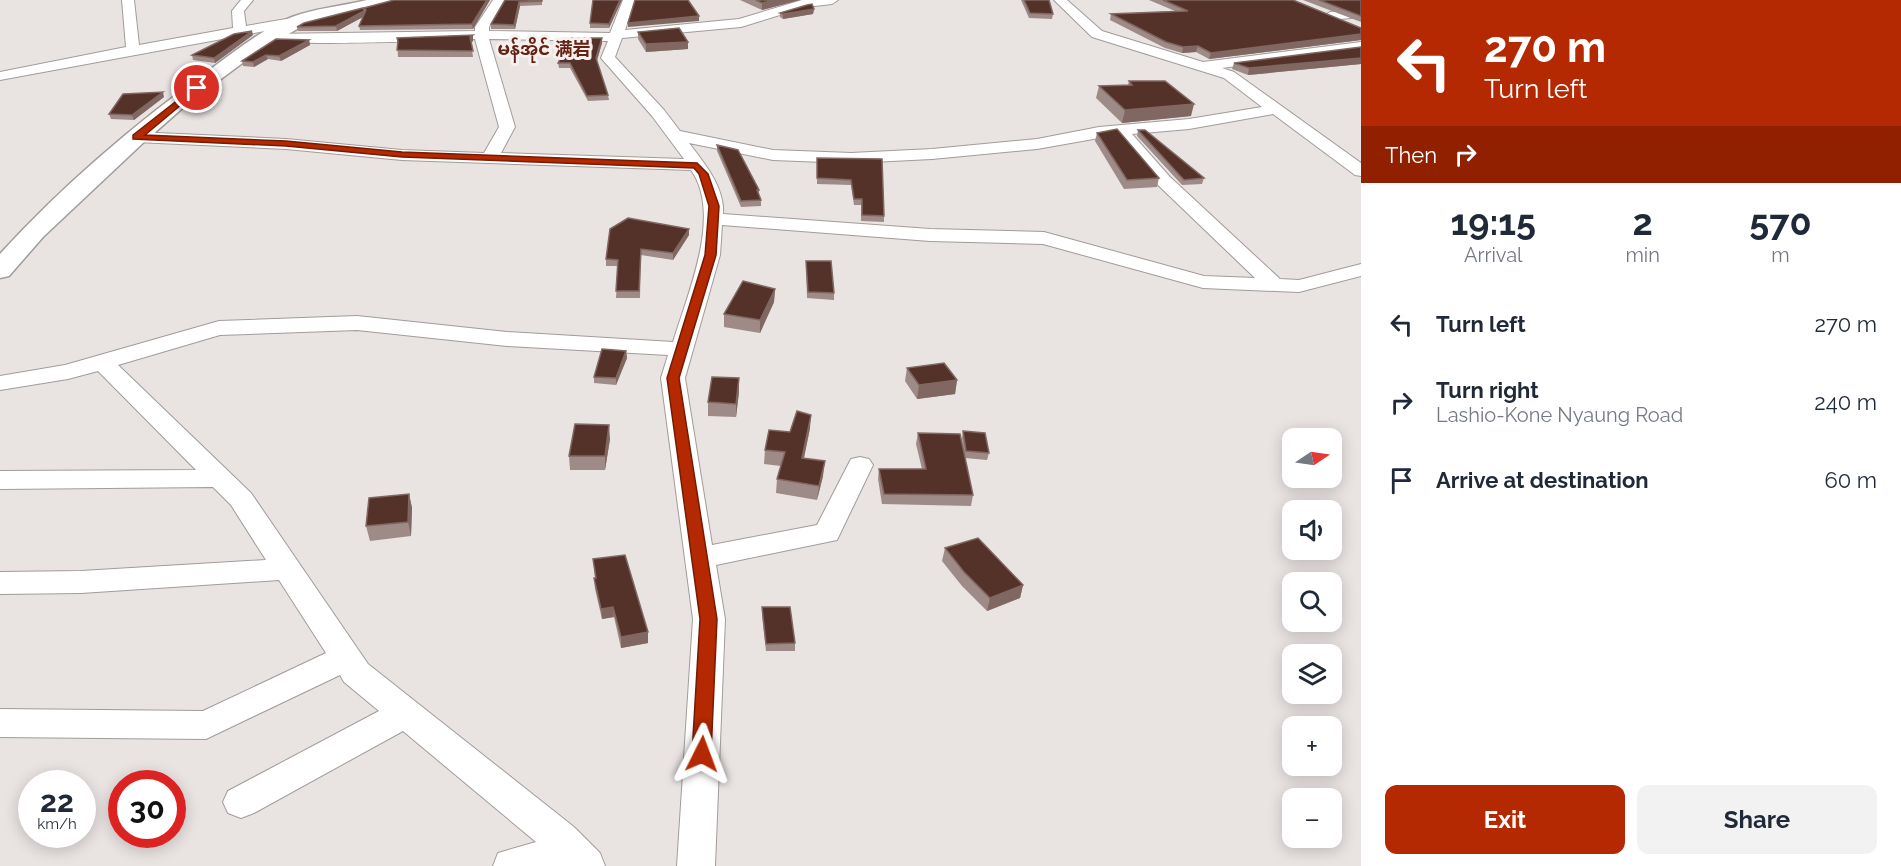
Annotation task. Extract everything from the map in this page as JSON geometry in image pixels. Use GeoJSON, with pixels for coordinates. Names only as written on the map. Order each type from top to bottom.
{"type":"FeatureCollection","features":[{"type":"Feature","properties":{"kind":"main road"},"geometry":{"type":"LineString","coordinates":[[0,270],[34,232],[136,137],[179,100],[250,49],[298,21],[388,0]]}},
{"type":"Feature","properties":{"kind":"street"},"geometry":{"type":"LineString","coordinates":[[128,0],[133,50]]}},
{"type":"Feature","properties":{"kind":"street"},"geometry":{"type":"LineString","coordinates":[[240,31],[238,10],[247,0]]}},
{"type":"Feature","properties":{"kind":"street"},"geometry":{"type":"LineString","coordinates":[[490,158],[507,128],[482,43],[482,27],[499,0]]}},
{"type":"Feature","properties":{"kind":"street"},"geometry":{"type":"LineString","coordinates":[[628,0],[608,58],[658,113],[704,174],[714,206],[710,255],[673,378],[709,619],[696,866]]}},
{"type":"Feature","properties":{"kind":"street"},"geometry":{"type":"LineString","coordinates":[[272,38],[340,39],[482,34],[615,36],[741,23],[788,4],[832,0]]}},
{"type":"Feature","properties":{"kind":"street"},"geometry":{"type":"LineString","coordinates":[[1060,0],[1097,34],[1229,75],[1361,171]]}},
{"type":"Feature","properties":{"kind":"street"},"geometry":{"type":"LineString","coordinates":[[1361,13],[1325,15],[1361,28]]}},
{"type":"Feature","properties":{"kind":"street"},"geometry":{"type":"LineString","coordinates":[[0,76],[298,21]]}},
{"type":"Feature","properties":{"kind":"street"},"geometry":{"type":"LineString","coordinates":[[1200,67],[1361,46]]}},
{"type":"Feature","properties":{"kind":"street"},"geometry":{"type":"LineString","coordinates":[[674,135],[773,155],[851,158],[933,154],[1026,145],[1189,124],[1275,109]]}},
{"type":"Feature","properties":{"kind":"street"},"geometry":{"type":"LineString","coordinates":[[1121,131],[1164,181],[1274,285]]}},
{"type":"Feature","properties":{"kind":"street"},"geometry":{"type":"LineString","coordinates":[[136,137],[286,144],[402,155],[697,165]]}},
{"type":"Feature","properties":{"kind":"street"},"geometry":{"type":"LineString","coordinates":[[713,219],[930,235],[1044,238],[1203,282],[1299,286],[1361,270]]}},
{"type":"Feature","properties":{"kind":"street"},"geometry":{"type":"LineString","coordinates":[[0,383],[68,372],[219,328],[357,323],[507,339],[682,349]]}},
{"type":"Feature","properties":{"kind":"street"},"geometry":{"type":"LineString","coordinates":[[102,362],[241,499],[356,673],[561,839],[578,858]]}},
{"type":"Feature","properties":{"kind":"street"},"geometry":{"type":"LineString","coordinates":[[699,558],[827,533],[860,465]]}},
{"type":"Feature","properties":{"kind":"street"},"geometry":{"type":"LineString","coordinates":[[0,480],[220,478]]}},
{"type":"Feature","properties":{"kind":"street"},"geometry":{"type":"LineString","coordinates":[[0,583],[81,582],[287,569]]}},
{"type":"Feature","properties":{"kind":"street"},"geometry":{"type":"LineString","coordinates":[[0,723],[206,725],[346,658]]}},
{"type":"Feature","properties":{"kind":"street"},"geometry":{"type":"LineString","coordinates":[[241,802],[406,713]]}},
{"type":"Feature","properties":{"kind":"street"},"geometry":{"type":"LineString","coordinates":[[512,866],[578,858]]}},
{"type":"Feature","properties":{"kind":"building"},"geometry":{"type":"Polygon","coordinates":[[[394,0],[487,0],[472,24],[359,26],[366,10],[364,8],[394,0]]]}},
{"type":"Feature","properties":{"kind":"building"},"geometry":{"type":"Polygon","coordinates":[[[505,0],[542,1],[519,2],[514,25],[491,24],[505,0]]]}},
{"type":"Feature","properties":{"kind":"building"},"geometry":{"type":"Polygon","coordinates":[[[593,0],[620,0],[609,24],[590,23],[593,0]]]}},
{"type":"Feature","properties":{"kind":"building"},"geometry":{"type":"Polygon","coordinates":[[[635,0],[688,0],[699,16],[628,23],[635,0]]]}},
{"type":"Feature","properties":{"kind":"building"},"geometry":{"type":"Polygon","coordinates":[[[756,0],[773,0],[762,3],[756,0]]]}},
{"type":"Feature","properties":{"kind":"building"},"geometry":{"type":"Polygon","coordinates":[[[1024,0],[1049,0],[1053,14],[1030,13],[1024,0]]]}},
{"type":"Feature","properties":{"kind":"building"},"geometry":{"type":"Polygon","coordinates":[[[1163,0],[1293,0],[1361,28],[1361,34],[1211,53],[1198,46],[1183,47],[1166,42],[1111,14],[1188,11],[1163,0]]]}},
{"type":"Feature","properties":{"kind":"building"},"geometry":{"type":"Polygon","coordinates":[[[1319,0],[1361,0],[1361,16],[1319,0]]]}},
{"type":"Feature","properties":{"kind":"building"},"geometry":{"type":"Polygon","coordinates":[[[812,4],[814,9],[780,13],[807,5],[812,4]]]}},
{"type":"Feature","properties":{"kind":"building"},"geometry":{"type":"Polygon","coordinates":[[[363,8],[364,11],[336,26],[297,27],[304,23],[363,8]]]}},
{"type":"Feature","properties":{"kind":"building"},"geometry":{"type":"Polygon","coordinates":[[[679,28],[688,42],[646,44],[638,32],[679,28]]]}},
{"type":"Feature","properties":{"kind":"building"},"geometry":{"type":"Polygon","coordinates":[[[252,31],[214,58],[192,55],[234,34],[252,31]]]}},
{"type":"Feature","properties":{"kind":"building"},"geometry":{"type":"Polygon","coordinates":[[[473,35],[470,37],[473,51],[397,50],[397,38],[473,35]]]}},
{"type":"Feature","properties":{"kind":"building"},"geometry":{"type":"Polygon","coordinates":[[[572,38],[602,38],[596,58],[608,95],[587,96],[570,63],[558,63],[572,38]]]}},
{"type":"Feature","properties":{"kind":"building"},"geometry":{"type":"Polygon","coordinates":[[[276,39],[309,40],[279,56],[266,55],[253,62],[242,61],[276,39]]]}},
{"type":"Feature","properties":{"kind":"building"},"geometry":{"type":"Polygon","coordinates":[[[1361,47],[1361,58],[1249,68],[1234,63],[1361,47]]]}},
{"type":"Feature","properties":{"kind":"building"},"geometry":{"type":"Polygon","coordinates":[[[1129,81],[1165,81],[1194,104],[1125,110],[1099,86],[1132,85],[1129,81]]]}},
{"type":"Feature","properties":{"kind":"building"},"geometry":{"type":"Polygon","coordinates":[[[163,92],[132,115],[109,114],[123,94],[163,92]]]}},
{"type":"Feature","properties":{"kind":"building"},"geometry":{"type":"Polygon","coordinates":[[[1117,129],[1159,178],[1127,180],[1097,133],[1117,129]]]}},
{"type":"Feature","properties":{"kind":"building"},"geometry":{"type":"Polygon","coordinates":[[[1138,130],[1145,130],[1204,178],[1184,180],[1138,130]]]}},
{"type":"Feature","properties":{"kind":"building"},"geometry":{"type":"Polygon","coordinates":[[[717,145],[738,150],[759,190],[757,190],[761,200],[741,201],[717,145]]]}},
{"type":"Feature","properties":{"kind":"building"},"geometry":{"type":"Polygon","coordinates":[[[817,158],[882,159],[884,216],[862,215],[862,199],[854,199],[851,180],[817,178],[817,158]]]}},
{"type":"Feature","properties":{"kind":"building"},"geometry":{"type":"Polygon","coordinates":[[[628,218],[689,229],[673,253],[641,249],[639,291],[616,291],[618,260],[606,259],[610,229],[628,218]]]}},
{"type":"Feature","properties":{"kind":"building"},"geometry":{"type":"Polygon","coordinates":[[[806,261],[831,261],[834,293],[808,292],[806,261]]]}},
{"type":"Feature","properties":{"kind":"building"},"geometry":{"type":"Polygon","coordinates":[[[743,281],[775,289],[760,320],[724,314],[743,281]]]}},
{"type":"Feature","properties":{"kind":"building"},"geometry":{"type":"Polygon","coordinates":[[[602,349],[626,351],[616,378],[594,377],[602,349]]]}},
{"type":"Feature","properties":{"kind":"building"},"geometry":{"type":"Polygon","coordinates":[[[944,363],[957,380],[919,385],[907,368],[944,363]]]}},
{"type":"Feature","properties":{"kind":"building"},"geometry":{"type":"Polygon","coordinates":[[[712,377],[739,378],[736,404],[708,402],[712,377]]]}},
{"type":"Feature","properties":{"kind":"building"},"geometry":{"type":"Polygon","coordinates":[[[797,411],[811,415],[802,458],[825,461],[819,486],[777,479],[785,452],[765,450],[769,430],[790,432],[797,411]]]}},
{"type":"Feature","properties":{"kind":"building"},"geometry":{"type":"Polygon","coordinates":[[[575,424],[609,425],[605,456],[569,456],[575,424]]]}},
{"type":"Feature","properties":{"kind":"building"},"geometry":{"type":"Polygon","coordinates":[[[963,431],[985,433],[989,453],[966,451],[963,431]]]}},
{"type":"Feature","properties":{"kind":"building"},"geometry":{"type":"Polygon","coordinates":[[[918,433],[960,434],[973,495],[884,494],[879,469],[926,469],[918,433]]]}},
{"type":"Feature","properties":{"kind":"building"},"geometry":{"type":"Polygon","coordinates":[[[409,494],[408,522],[366,526],[369,498],[409,494]]]}},
{"type":"Feature","properties":{"kind":"building"},"geometry":{"type":"Polygon","coordinates":[[[978,538],[1023,585],[990,598],[964,572],[945,548],[978,538]]]}},
{"type":"Feature","properties":{"kind":"building"},"geometry":{"type":"Polygon","coordinates":[[[625,555],[648,632],[621,637],[613,607],[601,609],[594,578],[596,578],[593,559],[625,555]]]}},
{"type":"Feature","properties":{"kind":"building"},"geometry":{"type":"Polygon","coordinates":[[[762,607],[790,607],[795,643],[766,644],[762,607]]]}},
{"type":"Feature","properties":{"kind":"district","name":"မန်အိုင် 满岩"},"geometry":{"type":"Point","coordinates":[544,49]}},
{"type":"Feature","properties":{"kind":"route"},"geometry":{"type":"LineString","coordinates":[[197,88],[179,100],[136,137],[286,144],[402,155],[697,165],[704,174],[714,206],[710,255],[673,378],[709,619],[702,754]]}}]}
